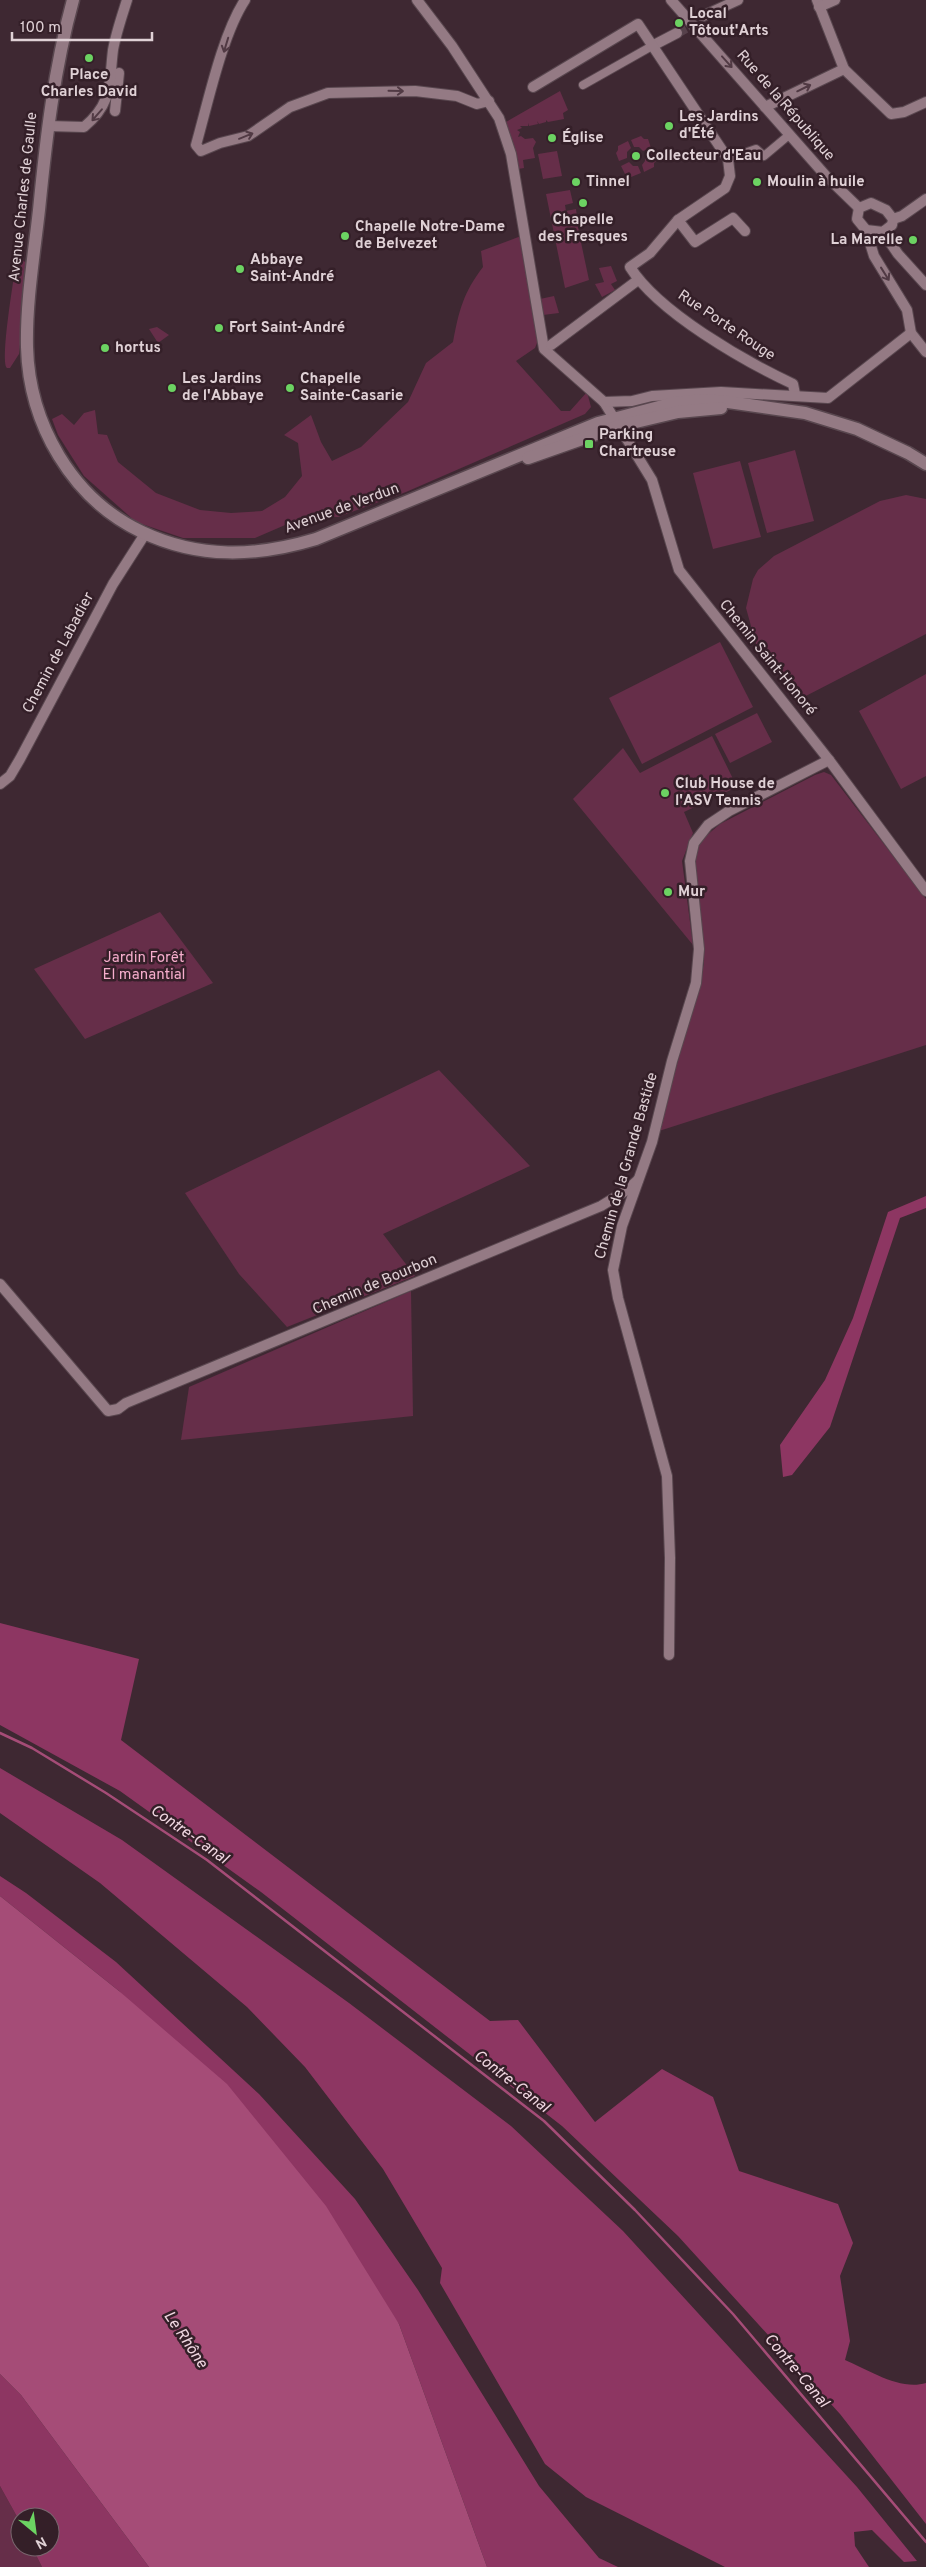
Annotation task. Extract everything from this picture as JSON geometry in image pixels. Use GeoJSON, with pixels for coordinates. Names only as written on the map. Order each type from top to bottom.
{"type":"FeatureCollection","features":[{"type":"Feature","properties":{"kind":"main road","name":"Avenue Charles de Gaulle"},"geometry":{"type":"LineString","coordinates":[[73,0],[56,72],[48,126],[28,313],[27,347],[31,385],[48,438],[75,480],[106,509],[145,534]]}},
{"type":"Feature","properties":{"kind":"main road","name":"Avenue de Verdun"},"geometry":{"type":"LineString","coordinates":[[145,534],[165,542],[209,553],[232,554],[270,551],[316,539],[460,482],[544,444],[674,404],[703,400],[782,409],[828,419],[857,429],[926,464]]}},
{"type":"Feature","properties":{"kind":"main road","name":"Avenue de Verdun"},"geometry":{"type":"LineString","coordinates":[[886,443],[926,472]]}},
{"type":"Feature","properties":{"kind":"street"},"geometry":{"type":"LineString","coordinates":[[48,126],[84,127],[99,113],[107,99],[117,32],[127,0]]}},
{"type":"Feature","properties":{"kind":"street"},"geometry":{"type":"LineString","coordinates":[[245,0],[231,27],[214,82],[196,145],[201,152],[220,143],[248,136],[290,107],[328,93],[415,91],[452,94],[477,104],[488,101]]}},
{"type":"Feature","properties":{"kind":"street","name":"Chemin Saint-Honoré"},"geometry":{"type":"LineString","coordinates":[[417,0],[432,17],[503,124],[511,154],[544,348],[604,402],[652,480],[679,570],[829,760],[926,891]]}},
{"type":"Feature","properties":{"kind":"street","name":"Rue de la République"},"geometry":{"type":"LineString","coordinates":[[671,0],[694,21],[765,107],[826,176],[859,208]]}},
{"type":"Feature","properties":{"kind":"street"},"geometry":{"type":"LineString","coordinates":[[694,21],[738,0]]}},
{"type":"Feature","properties":{"kind":"street"},"geometry":{"type":"LineString","coordinates":[[836,0],[818,3],[844,69],[891,114],[924,105]]}},
{"type":"Feature","properties":{"kind":"street"},"geometry":{"type":"LineString","coordinates":[[533,87],[638,24],[728,159],[730,176],[725,188],[678,220],[650,253],[630,267],[638,280],[551,345]]}},
{"type":"Feature","properties":{"kind":"street"},"geometry":{"type":"LineString","coordinates":[[583,85],[677,33]]}},
{"type":"Feature","properties":{"kind":"street"},"geometry":{"type":"LineString","coordinates":[[113,58],[119,73],[115,111]]}},
{"type":"Feature","properties":{"kind":"street"},"geometry":{"type":"LineString","coordinates":[[765,107],[844,69]]}},
{"type":"Feature","properties":{"kind":"street"},"geometry":{"type":"LineString","coordinates":[[728,159],[756,149],[764,156],[789,135]]}},
{"type":"Feature","properties":{"kind":"street"},"geometry":{"type":"LineString","coordinates":[[866,230],[883,232],[892,225],[893,219],[886,210],[878,205],[865,204],[859,208],[857,219],[866,230],[874,256],[908,310],[911,333],[926,352]]}},
{"type":"Feature","properties":{"kind":"street"},"geometry":{"type":"LineString","coordinates":[[893,219],[924,204]]}},
{"type":"Feature","properties":{"kind":"street"},"geometry":{"type":"LineString","coordinates":[[678,220],[695,242],[733,218],[745,232]]}},
{"type":"Feature","properties":{"kind":"street"},"geometry":{"type":"LineString","coordinates":[[883,232],[898,254],[926,285]]}},
{"type":"Feature","properties":{"kind":"street","name":"Rue Porte Rouge"},"geometry":{"type":"LineString","coordinates":[[638,280],[686,320],[763,370],[793,384],[794,394]]}},
{"type":"Feature","properties":{"kind":"street"},"geometry":{"type":"LineString","coordinates":[[604,402],[632,401],[652,396],[721,392],[794,394],[828,398],[911,333]]}},
{"type":"Feature","properties":{"kind":"street","name":"Chemin de Labadier"},"geometry":{"type":"LineString","coordinates":[[0,784],[10,776],[20,759],[113,584],[145,534]]}},
{"type":"Feature","properties":{"kind":"street","name":"Chemin de la Grande Bastide"},"geometry":{"type":"LineString","coordinates":[[669,1655],[670,1558],[667,1476],[618,1298],[613,1270],[622,1226],[652,1142],[672,1061],[696,983],[700,949],[690,862],[694,842],[708,826],[729,811],[829,760]]}},
{"type":"Feature","properties":{"kind":"street","name":"Chemin de Bourbon"},"geometry":{"type":"LineString","coordinates":[[0,1284],[108,1411],[118,1409],[126,1403],[286,1339],[600,1206],[627,1190],[639,1179]]}},
{"type":"Feature","properties":{"kind":"green space"},"geometry":{"type":"Polygon","coordinates":[[[560,91],[568,110],[563,113],[564,119],[548,122],[546,120],[546,122],[539,124],[537,121],[538,124],[529,126],[528,123],[528,126],[520,126],[522,128],[517,130],[520,132],[518,137],[521,136],[525,139],[533,138],[536,142],[533,148],[535,158],[523,160],[524,168],[518,169],[506,122],[560,91]]]}},
{"type":"Feature","properties":{"kind":"green space"},"geometry":{"type":"Polygon","coordinates":[[[641,136],[644,139],[648,139],[651,148],[643,151],[639,147],[634,147],[631,140],[641,136]]]}},
{"type":"Feature","properties":{"kind":"green space"},"geometry":{"type":"Polygon","coordinates":[[[628,141],[631,148],[627,152],[627,158],[619,161],[616,153],[618,146],[628,141]]]}},
{"type":"Feature","properties":{"kind":"green space"},"geometry":{"type":"Polygon","coordinates":[[[557,151],[562,176],[543,179],[538,154],[557,151]]]}},
{"type":"Feature","properties":{"kind":"green space"},"geometry":{"type":"Polygon","coordinates":[[[653,152],[657,160],[654,163],[654,167],[644,172],[642,165],[645,161],[645,155],[653,152]]]}},
{"type":"Feature","properties":{"kind":"green space"},"geometry":{"type":"Polygon","coordinates":[[[629,162],[633,166],[638,166],[641,173],[631,177],[629,174],[625,174],[621,166],[629,162]]]}},
{"type":"Feature","properties":{"kind":"green space"},"geometry":{"type":"Polygon","coordinates":[[[570,190],[573,203],[565,205],[566,211],[576,209],[589,280],[565,288],[546,194],[570,190]]]}},
{"type":"Feature","properties":{"kind":"green space"},"geometry":{"type":"Polygon","coordinates":[[[521,236],[541,333],[535,348],[516,361],[561,411],[570,411],[587,392],[591,407],[585,414],[406,492],[338,517],[306,516],[255,538],[183,538],[136,522],[84,476],[58,435],[52,419],[62,414],[74,425],[84,413],[95,410],[98,434],[107,435],[118,462],[156,493],[200,510],[231,513],[262,511],[285,497],[302,476],[298,443],[284,435],[311,415],[321,442],[332,461],[361,447],[408,402],[426,363],[453,342],[457,321],[466,294],[483,267],[481,251],[521,236]]]}},
{"type":"Feature","properties":{"kind":"green space"},"geometry":{"type":"Polygon","coordinates":[[[21,258],[28,265],[19,354],[10,368],[7,368],[5,350],[8,318],[16,263],[21,258]]]}},
{"type":"Feature","properties":{"kind":"green space"},"geometry":{"type":"Polygon","coordinates":[[[611,266],[617,281],[611,284],[615,290],[602,297],[595,284],[604,282],[599,268],[611,266]]]}},
{"type":"Feature","properties":{"kind":"green space"},"geometry":{"type":"Polygon","coordinates":[[[554,296],[559,313],[543,315],[540,299],[554,296]]]}},
{"type":"Feature","properties":{"kind":"green space"},"geometry":{"type":"Polygon","coordinates":[[[157,327],[169,335],[158,343],[149,329],[157,327]]]}},
{"type":"Feature","properties":{"kind":"green space"},"geometry":{"type":"Polygon","coordinates":[[[795,450],[814,521],[767,533],[748,463],[795,450]]]}},
{"type":"Feature","properties":{"kind":"green space"},"geometry":{"type":"Polygon","coordinates":[[[740,461],[761,537],[713,549],[693,473],[740,461]]]}},
{"type":"Feature","properties":{"kind":"green space"},"geometry":{"type":"Polygon","coordinates":[[[906,495],[926,499],[926,634],[800,699],[788,676],[763,655],[756,644],[746,608],[753,579],[758,570],[774,556],[880,501],[906,495]]]}},
{"type":"Feature","properties":{"kind":"green space"},"geometry":{"type":"Polygon","coordinates":[[[720,642],[753,707],[642,764],[609,698],[720,642]]]}},
{"type":"Feature","properties":{"kind":"green space"},"geometry":{"type":"Polygon","coordinates":[[[926,674],[926,776],[901,789],[859,711],[926,674]]]}},
{"type":"Feature","properties":{"kind":"green space"},"geometry":{"type":"Polygon","coordinates":[[[757,713],[772,742],[730,763],[715,734],[757,713]]]}},
{"type":"Feature","properties":{"kind":"green space"},"geometry":{"type":"Polygon","coordinates":[[[712,736],[737,787],[684,812],[693,833],[682,861],[693,945],[573,799],[623,748],[640,773],[712,736]]]}},
{"type":"Feature","properties":{"kind":"green space"},"geometry":{"type":"Polygon","coordinates":[[[824,772],[831,775],[926,899],[926,1045],[659,1131],[704,964],[693,877],[693,860],[699,846],[706,836],[720,824],[824,772]]]}},
{"type":"Feature","properties":{"kind":"green space","name":"Jardin Forêt El manantial"},"geometry":{"type":"Polygon","coordinates":[[[160,912],[213,983],[85,1039],[34,969],[160,912]]]}},
{"type":"Feature","properties":{"kind":"green space"},"geometry":{"type":"Polygon","coordinates":[[[439,1070],[530,1166],[383,1234],[415,1276],[287,1327],[239,1274],[185,1193],[439,1070]]]}},
{"type":"Feature","properties":{"kind":"green space"},"geometry":{"type":"Polygon","coordinates":[[[411,1291],[413,1416],[181,1440],[189,1387],[411,1291]]]}},
{"type":"Feature","properties":{"kind":"green space"},"geometry":{"type":"Polygon","coordinates":[[[0,2486],[12,2507],[10,2507],[10,2557],[37,2557],[42,2567],[0,2567],[0,2486]]]}},
{"type":"Feature","properties":{"kind":"shaded area"},"geometry":{"type":"Polygon","coordinates":[[[926,1196],[926,1208],[900,1218],[830,1427],[792,1475],[783,1477],[780,1445],[825,1380],[853,1318],[888,1212],[926,1196]]]}},
{"type":"Feature","properties":{"kind":"shaded area"},"geometry":{"type":"Polygon","coordinates":[[[0,1623],[139,1659],[121,1740],[490,2021],[518,2020],[595,2122],[662,2069],[713,2097],[739,2171],[838,2204],[853,2243],[840,2276],[850,2341],[845,2360],[895,2382],[916,2385],[926,2383],[926,2524],[840,2414],[678,2236],[562,2126],[261,1892],[120,1791],[0,1725],[0,1623]]]}},
{"type":"Feature","properties":{"kind":"shaded area"},"geometry":{"type":"Polygon","coordinates":[[[0,1768],[122,1840],[349,2003],[511,2126],[623,2231],[857,2487],[917,2561],[904,2562],[872,2530],[854,2532],[855,2546],[869,2567],[725,2567],[586,2497],[545,2464],[440,2283],[442,2268],[383,2169],[305,2067],[247,2007],[100,1883],[0,1813],[0,1768]]]}},
{"type":"Feature","properties":{"kind":"shaded area"},"geometry":{"type":"Polygon","coordinates":[[[0,1876],[26,1893],[116,1962],[259,2094],[355,2199],[418,2290],[539,2486],[599,2558],[618,2567],[487,2567],[399,2324],[119,1991],[0,1896],[0,1876]]]}},
{"type":"Feature","properties":{"kind":"shaded area"},"geometry":{"type":"Polygon","coordinates":[[[0,2374],[21,2395],[149,2567],[42,2567],[37,2557],[60,2557],[60,2507],[12,2507],[0,2486],[0,2374]]]}},
{"type":"Feature","properties":{"kind":"water","name":"Le Rhône"},"geometry":{"type":"Polygon","coordinates":[[[0,1896],[119,1991],[227,2084],[326,2206],[399,2324],[487,2567],[149,2567],[21,2395],[0,2374],[0,1896]]]}},
{"type":"Feature","properties":{"kind":"waterway","name":"Contre-Canal"},"geometry":{"type":"LineString","coordinates":[[0,1733],[32,1748],[106,1793],[207,1860],[544,2121],[635,2210],[733,2314],[926,2542]]}},
{"type":"Feature","properties":{"kind":"tunnel"},"geometry":{"type":"LineString","coordinates":[[677,33],[688,27]]}},
{"type":"Feature","properties":{"kind":"place","name":"Local Tôtout'Arts"},"geometry":{"type":"Point","coordinates":[679,23]}},
{"type":"Feature","properties":{"kind":"place","name":"Place Charles David"},"geometry":{"type":"Point","coordinates":[89,58]}},
{"type":"Feature","properties":{"kind":"place","name":"Les Jardins d'Été"},"geometry":{"type":"Point","coordinates":[669,126]}},
{"type":"Feature","properties":{"kind":"place","name":"Église"},"geometry":{"type":"Point","coordinates":[552,138]}},
{"type":"Feature","properties":{"kind":"place","name":"Collecteur d'Eau"},"geometry":{"type":"Point","coordinates":[636,156]}},
{"type":"Feature","properties":{"kind":"place","name":"Tinnel"},"geometry":{"type":"Point","coordinates":[576,182]}},
{"type":"Feature","properties":{"kind":"place","name":"Moulin à huile"},"geometry":{"type":"Point","coordinates":[757,182]}},
{"type":"Feature","properties":{"kind":"place","name":"Chapelle des Fresques"},"geometry":{"type":"Point","coordinates":[583,203]}},
{"type":"Feature","properties":{"kind":"place","name":"Chapelle Notre-Dame de Belvezet"},"geometry":{"type":"Point","coordinates":[345,236]}},
{"type":"Feature","properties":{"kind":"place","name":"La Marelle"},"geometry":{"type":"Point","coordinates":[913,240]}},
{"type":"Feature","properties":{"kind":"place","name":"Abbaye Saint-André"},"geometry":{"type":"Point","coordinates":[240,269]}},
{"type":"Feature","properties":{"kind":"place","name":"Fort Saint-André"},"geometry":{"type":"Point","coordinates":[219,328]}},
{"type":"Feature","properties":{"kind":"place","name":"hortus"},"geometry":{"type":"Point","coordinates":[105,348]}},
{"type":"Feature","properties":{"kind":"place","name":"Les Jardins de l'Abbaye"},"geometry":{"type":"Point","coordinates":[172,388]}},
{"type":"Feature","properties":{"kind":"place","name":"Chapelle Sainte-Casarie"},"geometry":{"type":"Point","coordinates":[290,388]}},
{"type":"Feature","properties":{"kind":"place","name":"Parking Chartreuse"},"geometry":{"type":"Point","coordinates":[589,444]}},
{"type":"Feature","properties":{"kind":"place","name":"Club House de l'ASV Tennis"},"geometry":{"type":"Point","coordinates":[665,793]}},
{"type":"Feature","properties":{"kind":"place","name":"Mur"},"geometry":{"type":"Point","coordinates":[668,892]}}]}
